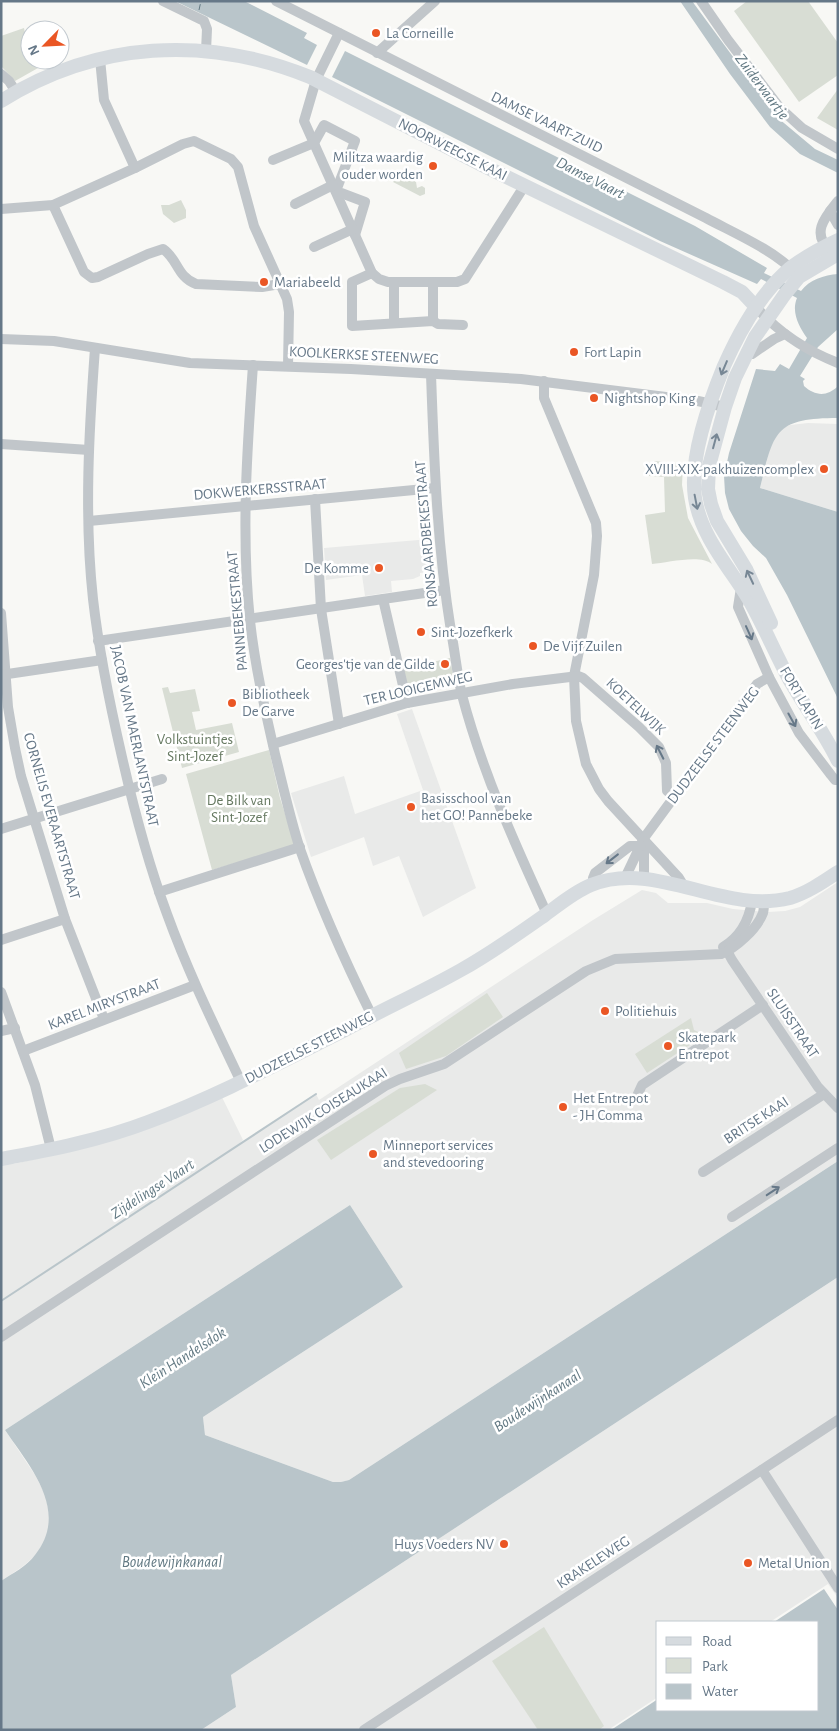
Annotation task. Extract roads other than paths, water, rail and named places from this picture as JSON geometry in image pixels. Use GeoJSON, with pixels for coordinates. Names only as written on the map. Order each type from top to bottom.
{"type":"FeatureCollection","features":[{"type":"Feature","properties":{"kind":"main road","name":"NOORWEEGSE KAAI"},"geometry":{"type":"LineString","coordinates":[[1,101],[47,76],[68,68],[131,53],[161,50],[206,50],[264,61],[316,80],[475,162],[722,282],[742,292],[756,307]]}},
{"type":"Feature","properties":{"kind":"main road"},"geometry":{"type":"LineString","coordinates":[[786,282],[835,250]]}},
{"type":"Feature","properties":{"kind":"main road","name":"FORT LAPIN"},"geometry":{"type":"LineString","coordinates":[[786,282],[756,307],[729,356],[710,403],[694,463],[695,497],[701,520],[710,539],[759,619],[790,681],[838,761]]}},
{"type":"Feature","properties":{"kind":"main road","name":"FORT LAPIN"},"geometry":{"type":"LineString","coordinates":[[786,282],[767,319],[746,352],[725,407],[709,466],[708,489],[717,521],[746,569],[788,662],[838,743]]}},
{"type":"Feature","properties":{"kind":"main road","name":"DUDZEELSE STEENWEG"},"geometry":{"type":"LineString","coordinates":[[1,1159],[100,1137],[146,1123],[220,1093],[463,970],[547,914],[569,897],[594,884],[625,878],[644,879],[758,901],[794,897],[838,872]]}},
{"type":"Feature","properties":{"kind":"street"},"geometry":{"type":"LineString","coordinates":[[163,1],[204,22],[207,29],[206,50]]}},
{"type":"Feature","properties":{"kind":"street","name":"DAMSE VAART-ZUID"},"geometry":{"type":"LineString","coordinates":[[276,1],[706,218],[759,247],[786,282]]}},
{"type":"Feature","properties":{"kind":"street"},"geometry":{"type":"LineString","coordinates":[[378,53],[435,1]]}},
{"type":"Feature","properties":{"kind":"street"},"geometry":{"type":"LineString","coordinates":[[701,1],[728,40],[789,118],[818,139],[838,149]]}},
{"type":"Feature","properties":{"kind":"street"},"geometry":{"type":"LineString","coordinates":[[339,33],[316,80],[304,121],[372,273],[384,281],[394,282],[457,282],[465,279],[524,185]]}},
{"type":"Feature","properties":{"kind":"street"},"geometry":{"type":"LineString","coordinates":[[100,59],[104,100],[135,168]]}},
{"type":"Feature","properties":{"kind":"street"},"geometry":{"type":"LineString","coordinates":[[1,74],[16,92]]}},
{"type":"Feature","properties":{"kind":"street"},"geometry":{"type":"LineString","coordinates":[[273,160],[314,142],[324,125],[355,141],[334,188],[295,204]]}},
{"type":"Feature","properties":{"kind":"street"},"geometry":{"type":"LineString","coordinates":[[1,209],[53,205],[183,144],[194,141],[231,159],[238,166],[254,226],[287,299],[290,312],[288,366]]}},
{"type":"Feature","properties":{"kind":"street"},"geometry":{"type":"LineString","coordinates":[[314,247],[354,232],[365,202],[334,188]]}},
{"type":"Feature","properties":{"kind":"street"},"geometry":{"type":"LineString","coordinates":[[835,250],[820,236],[820,227],[838,201]]}},
{"type":"Feature","properties":{"kind":"street"},"geometry":{"type":"LineString","coordinates":[[53,205],[84,272],[92,278],[163,249],[169,253],[181,274],[188,281],[196,284],[262,287],[280,284]]}},
{"type":"Feature","properties":{"kind":"street"},"geometry":{"type":"LineString","coordinates":[[830,211],[838,225]]}},
{"type":"Feature","properties":{"kind":"street"},"geometry":{"type":"LineString","coordinates":[[372,273],[352,282],[352,326],[433,321],[438,324],[463,325]]}},
{"type":"Feature","properties":{"kind":"street"},"geometry":{"type":"LineString","coordinates":[[394,282],[394,323]]}},
{"type":"Feature","properties":{"kind":"street"},"geometry":{"type":"LineString","coordinates":[[433,282],[433,321]]}},
{"type":"Feature","properties":{"kind":"street"},"geometry":{"type":"LineString","coordinates":[[756,307],[785,334],[815,353],[838,363]]}},
{"type":"Feature","properties":{"kind":"street"},"geometry":{"type":"LineString","coordinates":[[746,352],[752,354],[774,338],[785,334]]}},
{"type":"Feature","properties":{"kind":"street","name":"KOOLKERKSE STEENWEG"},"geometry":{"type":"LineString","coordinates":[[1,339],[54,340],[190,363],[253,364],[544,381],[710,403],[725,407]]}},
{"type":"Feature","properties":{"kind":"street","name":"JACOB VAN MAERLANTSTRAAT"},"geometry":{"type":"LineString","coordinates":[[95,348],[89,450],[89,521],[93,599],[109,704],[129,790],[159,892],[196,985],[241,1082]]}},
{"type":"Feature","properties":{"kind":"street","name":"PANNEBEKESTRAAT"},"geometry":{"type":"LineString","coordinates":[[253,364],[247,439],[246,566],[250,619],[262,700],[300,847],[346,960],[372,1016]]}},
{"type":"Feature","properties":{"kind":"street","name":"RONSAARDBEKESTRAAT"},"geometry":{"type":"LineString","coordinates":[[431,374],[435,488],[445,590],[461,692],[479,754],[509,832],[547,914]]}},
{"type":"Feature","properties":{"kind":"street"},"geometry":{"type":"LineString","coordinates":[[544,381],[544,398],[593,513],[598,536],[594,575],[574,676],[576,721],[586,764],[599,789],[608,801],[631,826],[642,842],[680,878],[684,888]]}},
{"type":"Feature","properties":{"kind":"street"},"geometry":{"type":"LineString","coordinates":[[1,444],[89,450]]}},
{"type":"Feature","properties":{"kind":"street","name":"DOKWERKERSSTRAAT"},"geometry":{"type":"LineString","coordinates":[[89,521],[435,488]]}},
{"type":"Feature","properties":{"kind":"street"},"geometry":{"type":"LineString","coordinates":[[315,499],[321,609],[339,724]]}},
{"type":"Feature","properties":{"kind":"street","name":"DUDZEELSE STEENWEG"},"geometry":{"type":"LineString","coordinates":[[625,878],[642,842],[674,796],[757,684],[769,677],[738,607],[741,588]]}},
{"type":"Feature","properties":{"kind":"street"},"geometry":{"type":"LineString","coordinates":[[98,641],[445,590]]}},
{"type":"Feature","properties":{"kind":"street"},"geometry":{"type":"LineString","coordinates":[[383,599],[407,703]]}},
{"type":"Feature","properties":{"kind":"street","name":"CORNELIS EVERAARTSTRAAT"},"geometry":{"type":"LineString","coordinates":[[1,613],[4,674],[15,748],[34,819],[65,918],[104,1019]]}},
{"type":"Feature","properties":{"kind":"street"},"geometry":{"type":"LineString","coordinates":[[4,674],[102,660]]}},
{"type":"Feature","properties":{"kind":"street","name":"TER LOOIGEMWEG"},"geometry":{"type":"LineString","coordinates":[[273,744],[407,703],[461,692],[574,676]]}},
{"type":"Feature","properties":{"kind":"street","name":"KOETELWIJK"},"geometry":{"type":"LineString","coordinates":[[574,676],[583,678],[659,747],[666,763],[667,791],[674,796]]}},
{"type":"Feature","properties":{"kind":"street","name":"FORT LAPIN"},"geometry":{"type":"LineString","coordinates":[[769,677],[799,733],[835,780],[838,780]]}},
{"type":"Feature","properties":{"kind":"street"},"geometry":{"type":"LineString","coordinates":[[1,830],[162,779]]}},
{"type":"Feature","properties":{"kind":"street"},"geometry":{"type":"LineString","coordinates":[[642,842],[644,879]]}},
{"type":"Feature","properties":{"kind":"street"},"geometry":{"type":"LineString","coordinates":[[594,884],[595,872],[630,846],[642,842]]}},
{"type":"Feature","properties":{"kind":"street"},"geometry":{"type":"LineString","coordinates":[[159,892],[300,847]]}},
{"type":"Feature","properties":{"kind":"street"},"geometry":{"type":"LineString","coordinates":[[726,949],[742,941],[757,922],[762,913],[758,901]]}},
{"type":"Feature","properties":{"kind":"street"},"geometry":{"type":"LineString","coordinates":[[1,940],[65,918]]}},
{"type":"Feature","properties":{"kind":"street","name":"LODEWIJK COISEAUKAAI"},"geometry":{"type":"LineString","coordinates":[[1,1337],[385,1086],[444,1064],[586,971],[615,959],[721,954],[726,949]]}},
{"type":"Feature","properties":{"kind":"street","name":"SLUISSTRAAT"},"geometry":{"type":"LineString","coordinates":[[726,949],[824,1094],[838,1108]]}},
{"type":"Feature","properties":{"kind":"street","name":"KAREL MIRYSTRAAT"},"geometry":{"type":"LineString","coordinates":[[23,1051],[196,985]]}},
{"type":"Feature","properties":{"kind":"street"},"geometry":{"type":"LineString","coordinates":[[1,992],[35,1085],[51,1149]]}},
{"type":"Feature","properties":{"kind":"street"},"geometry":{"type":"LineString","coordinates":[[637,1096],[642,1085],[763,1005]]}},
{"type":"Feature","properties":{"kind":"street"},"geometry":{"type":"LineString","coordinates":[[1,1031],[15,1028]]}},
{"type":"Feature","properties":{"kind":"street","name":"BRITSE KAAI"},"geometry":{"type":"LineString","coordinates":[[703,1172],[824,1094]]}},
{"type":"Feature","properties":{"kind":"street"},"geometry":{"type":"LineString","coordinates":[[732,1217],[838,1148]]}},
{"type":"Feature","properties":{"kind":"street","name":"KRAKELEWEG"},"geometry":{"type":"LineString","coordinates":[[364,1730],[838,1420]]}},
{"type":"Feature","properties":{"kind":"street"},"geometry":{"type":"LineString","coordinates":[[762,1470],[838,1588]]}},
{"type":"Feature","properties":{"kind":"water"},"geometry":{"type":"Polygon","coordinates":[[[175,1],[244,1],[307,33],[304,38],[317,45],[307,65],[175,1]]]}},
{"type":"Feature","properties":{"kind":"water"},"geometry":{"type":"Polygon","coordinates":[[[680,1],[692,1],[778,118],[815,149],[838,160],[838,173],[800,154],[770,127],[730,74],[680,1]]]}},
{"type":"Feature","properties":{"kind":"water","name":"Damse Vaart"},"geometry":{"type":"Polygon","coordinates":[[[345,51],[695,226],[767,268],[764,273],[801,291],[817,279],[838,274],[838,329],[818,347],[800,376],[805,379],[803,381],[804,386],[812,392],[821,394],[830,392],[838,386],[838,418],[801,421],[789,425],[780,432],[769,453],[760,488],[838,512],[838,699],[787,595],[766,558],[741,531],[729,509],[725,493],[724,476],[729,453],[756,369],[775,371],[780,364],[789,369],[807,338],[795,314],[797,298],[761,279],[757,284],[660,241],[332,77],[345,51]]]}},
{"type":"Feature","properties":{"kind":"water","name":"Boudewijnkanaal"},"geometry":{"type":"Polygon","coordinates":[[[838,1161],[838,1277],[231,1675],[236,1707],[201,1730],[1,1730],[1,1581],[32,1559],[45,1539],[49,1522],[47,1506],[35,1474],[5,1430],[350,1205],[403,1287],[203,1417],[205,1435],[333,1482],[349,1480],[838,1161]]]}},
{"type":"Feature","properties":{"kind":"water"},"geometry":{"type":"Polygon","coordinates":[[[824,1589],[838,1610],[838,1730],[611,1730],[656,1700],[656,1711],[819,1711],[819,1621],[776,1621],[824,1589]]]}},
{"type":"Feature","properties":{"kind":"waterway","name":"Zijdelingse Vaart"},"geometry":{"type":"LineString","coordinates":[[1,1301],[316,1094]]}},
{"type":"Feature","properties":{"kind":"place","name":"La Corneille"},"geometry":{"type":"Point","coordinates":[376,33]}},
{"type":"Feature","properties":{"kind":"place","name":"Militza waardig ouder worden"},"geometry":{"type":"Point","coordinates":[433,166]}},
{"type":"Feature","properties":{"kind":"place","name":"Mariabeeld"},"geometry":{"type":"Point","coordinates":[264,282]}},
{"type":"Feature","properties":{"kind":"place","name":"Fort Lapin"},"geometry":{"type":"Point","coordinates":[574,352]}},
{"type":"Feature","properties":{"kind":"place","name":"Nightshop King"},"geometry":{"type":"Point","coordinates":[594,398]}},
{"type":"Feature","properties":{"kind":"place","name":"XVIII-XIX-pakhuizencomplex"},"geometry":{"type":"Point","coordinates":[824,469]}},
{"type":"Feature","properties":{"kind":"place","name":"De Komme"},"geometry":{"type":"Point","coordinates":[379,568]}},
{"type":"Feature","properties":{"kind":"place","name":"Sint-Jozefkerk"},"geometry":{"type":"Point","coordinates":[421,632]}},
{"type":"Feature","properties":{"kind":"place","name":"De Vijf Zuilen"},"geometry":{"type":"Point","coordinates":[533,646]}},
{"type":"Feature","properties":{"kind":"place","name":"Georges'tje van de Gilde"},"geometry":{"type":"Point","coordinates":[445,664]}},
{"type":"Feature","properties":{"kind":"place","name":"Bibliotheek De Garve"},"geometry":{"type":"Point","coordinates":[232,703]}},
{"type":"Feature","properties":{"kind":"place","name":"Basisschool van het GO! Pannebeke"},"geometry":{"type":"Point","coordinates":[411,807]}},
{"type":"Feature","properties":{"kind":"place","name":"Politiehuis"},"geometry":{"type":"Point","coordinates":[605,1011]}},
{"type":"Feature","properties":{"kind":"place","name":"Skatepark Entrepot"},"geometry":{"type":"Point","coordinates":[668,1046]}},
{"type":"Feature","properties":{"kind":"place","name":"Het Entrepot - JH Comma"},"geometry":{"type":"Point","coordinates":[563,1107]}},
{"type":"Feature","properties":{"kind":"place","name":"Minneport services and stevedooring"},"geometry":{"type":"Point","coordinates":[373,1154]}},
{"type":"Feature","properties":{"kind":"place","name":"Huys Voeders NV"},"geometry":{"type":"Point","coordinates":[504,1544]}},
{"type":"Feature","properties":{"kind":"place","name":"Metal Union"},"geometry":{"type":"Point","coordinates":[748,1563]}},
{"type":"Feature","properties":{"kind":"water label","name":"Zuidervaartje"},"geometry":{"type":"Point","coordinates":[763,86]}},
{"type":"Feature","properties":{"kind":"water label","name":"Klein Handelsdok"},"geometry":{"type":"Point","coordinates":[182,1357]}},
{"type":"Feature","properties":{"kind":"park label","name":"Volkstuintjes Sint-Jozef"},"geometry":{"type":"Point","coordinates":[195,748]}},
{"type":"Feature","properties":{"kind":"park label","name":"De Bilk van Sint-Jozef"},"geometry":{"type":"Point","coordinates":[239,808]}}]}
